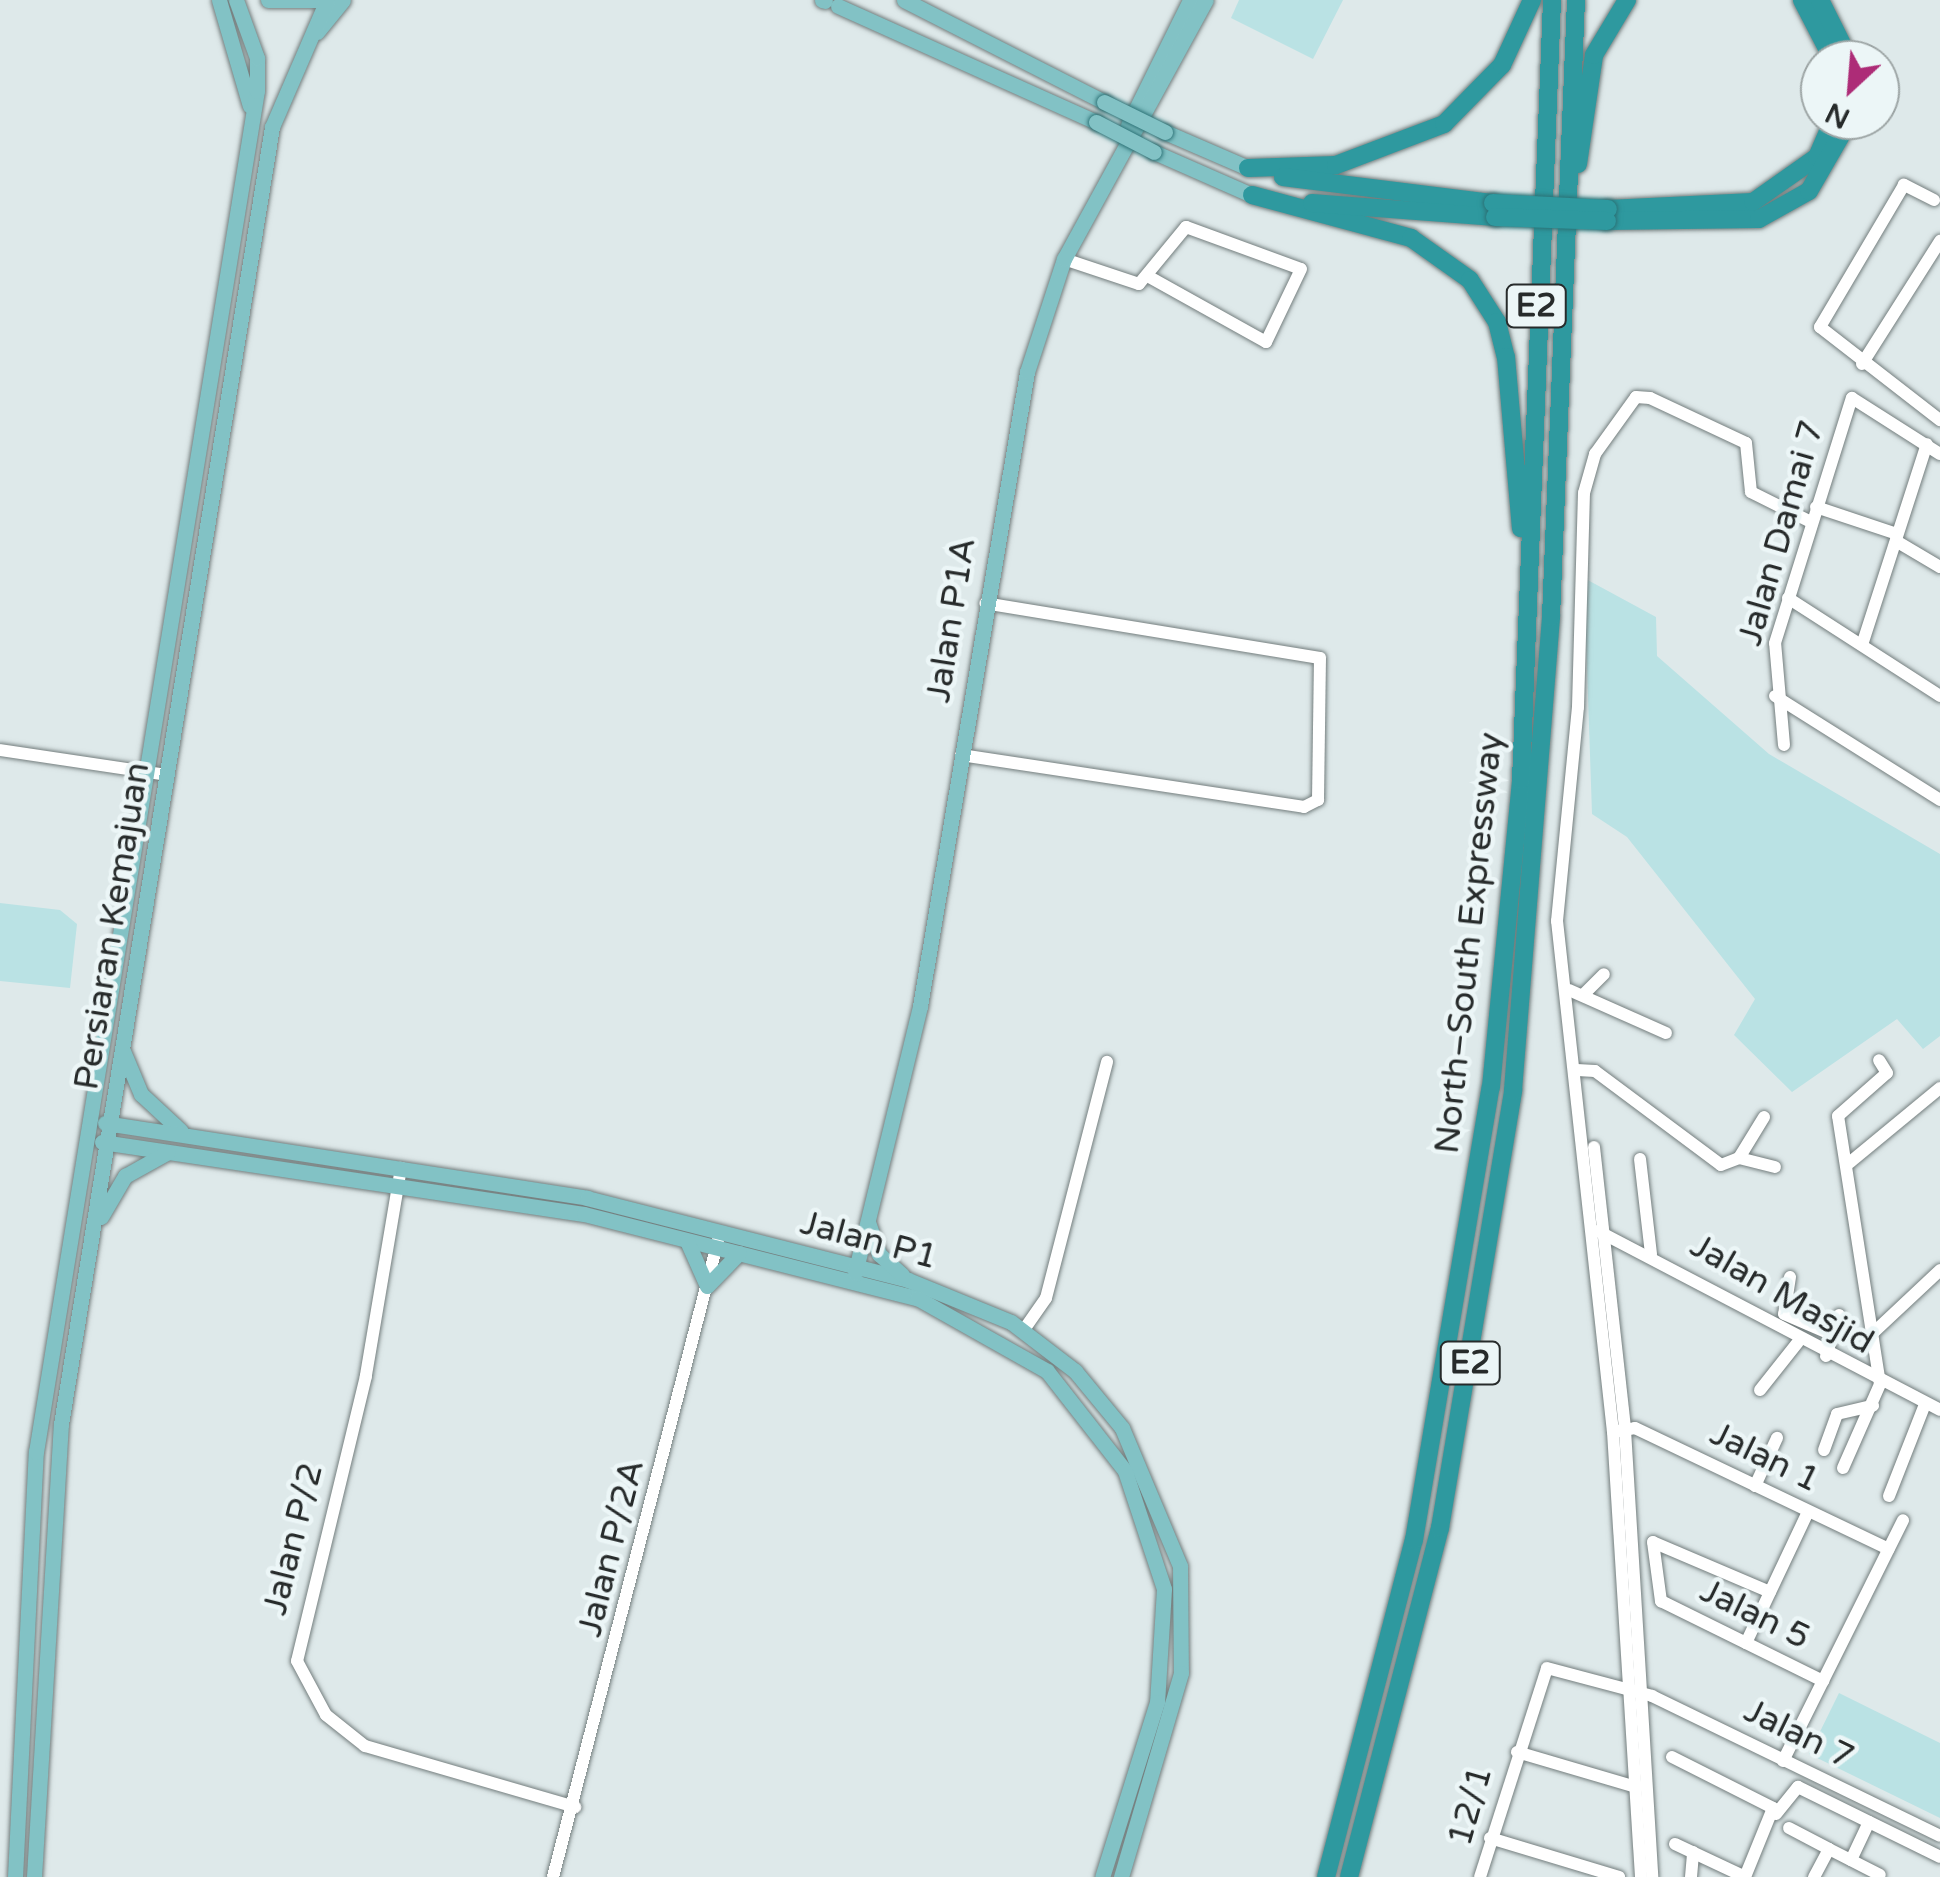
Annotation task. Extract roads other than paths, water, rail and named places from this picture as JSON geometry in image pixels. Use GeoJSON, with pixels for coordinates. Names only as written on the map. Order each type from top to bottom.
{"type":"FeatureCollection","features":[{"type":"Feature","properties":{"kind":"highway"},"geometry":{"type":"LineString","coordinates":[[1248,168],[1336,165],[1444,124],[1502,65],[1532,0]]}},
{"type":"Feature","properties":{"kind":"highway","name":"North–South Expressway"},"geometry":{"type":"LineString","coordinates":[[1326,1877],[1414,1540],[1459,1302],[1512,881],[1529,613],[1552,0]]}},
{"type":"Feature","properties":{"kind":"highway","name":"North–South Expressway"},"geometry":{"type":"LineString","coordinates":[[1350,1877],[1440,1528],[1513,1090],[1538,839],[1576,0]]}},
{"type":"Feature","properties":{"kind":"highway"},"geometry":{"type":"LineString","coordinates":[[1569,184],[1594,55],[1627,0]]}},
{"type":"Feature","properties":{"kind":"highway"},"geometry":{"type":"LineString","coordinates":[[1802,0],[1823,40]]}},
{"type":"Feature","properties":{"kind":"highway"},"geometry":{"type":"LineString","coordinates":[[1820,0],[1840,40]]}},
{"type":"Feature","properties":{"kind":"highway"},"geometry":{"type":"LineString","coordinates":[[1608,215],[1753,202],[1797,177],[1820,140]]}},
{"type":"Feature","properties":{"kind":"highway"},"geometry":{"type":"LineString","coordinates":[[1252,195],[1494,210],[1759,219],[1810,191],[1839,140]]}},
{"type":"Feature","properties":{"kind":"highway"},"geometry":{"type":"LineString","coordinates":[[1248,168],[1373,193],[1494,210]]}},
{"type":"Feature","properties":{"kind":"highway"},"geometry":{"type":"LineString","coordinates":[[1252,195],[1427,244],[1485,299],[1506,357],[1529,613]]}},
{"type":"Feature","properties":{"kind":"main road"},"geometry":{"type":"LineString","coordinates":[[220,0],[252,114]]}},
{"type":"Feature","properties":{"kind":"main road","name":"Persiaran Kemajuan"},"geometry":{"type":"LineString","coordinates":[[14,1877],[30,1514],[252,114],[257,58],[236,0]]}},
{"type":"Feature","properties":{"kind":"main road"},"geometry":{"type":"LineString","coordinates":[[268,0],[324,0]]}},
{"type":"Feature","properties":{"kind":"main road","name":"Persiaran Kemajuan"},"geometry":{"type":"LineString","coordinates":[[34,1877],[48,1562],[110,1124],[272,127],[324,0]]}},
{"type":"Feature","properties":{"kind":"main road"},"geometry":{"type":"LineString","coordinates":[[305,47],[343,0]]}},
{"type":"Feature","properties":{"kind":"main road"},"geometry":{"type":"LineString","coordinates":[[904,0],[1164,132],[1248,168]]}},
{"type":"Feature","properties":{"kind":"main road"},"geometry":{"type":"LineString","coordinates":[[1116,157],[1190,0]]}},
{"type":"Feature","properties":{"kind":"main road","name":"Jalan P1A"},"geometry":{"type":"LineString","coordinates":[[854,1274],[920,1006],[1010,439],[1064,259],[1116,157],[1206,0]]}},
{"type":"Feature","properties":{"kind":"main road"},"geometry":{"type":"LineString","coordinates":[[828,2],[1252,195]]}},
{"type":"Feature","properties":{"kind":"main road"},"geometry":{"type":"LineString","coordinates":[[122,1047],[149,1105],[188,1135]]}},
{"type":"Feature","properties":{"kind":"main road","name":"Jalan P1"},"geometry":{"type":"LineString","coordinates":[[91,1120],[587,1198],[718,1240],[822,1258],[948,1311],[1047,1371],[1101,1431],[1142,1508],[1164,1589],[1164,1667],[1102,1877]]}},
{"type":"Feature","properties":{"kind":"main road","name":"Jalan P1"},"geometry":{"type":"LineString","coordinates":[[88,1140],[398,1186],[686,1240],[718,1240],[739,1254],[908,1280],[1023,1331],[1075,1371],[1122,1428],[1180,1566],[1181,1673],[1121,1877]]}},
{"type":"Feature","properties":{"kind":"main road"},"geometry":{"type":"LineString","coordinates":[[94,1229],[125,1176],[170,1152]]}},
{"type":"Feature","properties":{"kind":"main road"},"geometry":{"type":"LineString","coordinates":[[822,1258],[851,1246],[868,1222]]}},
{"type":"Feature","properties":{"kind":"main road"},"geometry":{"type":"LineString","coordinates":[[868,1222],[879,1254],[908,1280]]}},
{"type":"Feature","properties":{"kind":"main road"},"geometry":{"type":"LineString","coordinates":[[686,1240],[707,1286],[739,1254]]}},
{"type":"Feature","properties":{"kind":"main road"},"geometry":{"type":"LineString","coordinates":[[1134,1833],[1135,1877]]}},
{"type":"Feature","properties":{"kind":"street"},"geometry":{"type":"LineString","coordinates":[[1934,200],[1904,185],[1821,320],[1862,364],[1940,420]]}},
{"type":"Feature","properties":{"kind":"street"},"geometry":{"type":"LineString","coordinates":[[1064,259],[1138,284],[1152,278],[1186,227],[1300,269],[1266,342],[1152,278]]}},
{"type":"Feature","properties":{"kind":"street"},"geometry":{"type":"LineString","coordinates":[[1862,364],[1940,240]]}},
{"type":"Feature","properties":{"kind":"street"},"geometry":{"type":"LineString","coordinates":[[1652,1877],[1600,1232],[1557,922],[1578,707],[1584,494],[1595,454],[1636,396],[1650,398],[1746,443],[1751,492],[1811,522]]}},
{"type":"Feature","properties":{"kind":"street","name":"Jalan Damai 7"},"geometry":{"type":"LineString","coordinates":[[1784,745],[1774,696],[1788,598],[1852,398],[1927,444]]}},
{"type":"Feature","properties":{"kind":"street"},"geometry":{"type":"LineString","coordinates":[[1862,645],[1927,444],[1940,454]]}},
{"type":"Feature","properties":{"kind":"street"},"geometry":{"type":"LineString","coordinates":[[1816,507],[1897,538],[1940,567]]}},
{"type":"Feature","properties":{"kind":"street"},"geometry":{"type":"LineString","coordinates":[[1788,598],[1940,696]]}},
{"type":"Feature","properties":{"kind":"street"},"geometry":{"type":"LineString","coordinates":[[961,755],[1304,807],[1318,800],[1320,658],[985,603]]}},
{"type":"Feature","properties":{"kind":"street"},"geometry":{"type":"LineString","coordinates":[[1774,696],[1940,800]]}},
{"type":"Feature","properties":{"kind":"street"},"geometry":{"type":"LineString","coordinates":[[0,750],[166,775]]}},
{"type":"Feature","properties":{"kind":"street"},"geometry":{"type":"LineString","coordinates":[[1584,994],[1604,974]]}},
{"type":"Feature","properties":{"kind":"street"},"geometry":{"type":"LineString","coordinates":[[1569,990],[1666,1033]]}},
{"type":"Feature","properties":{"kind":"street"},"geometry":{"type":"LineString","coordinates":[[1844,1468],[1880,1384],[1849,1163],[1838,1116],[1887,1073],[1878,1060]]}},
{"type":"Feature","properties":{"kind":"street"},"geometry":{"type":"LineString","coordinates":[[1023,1331],[1046,1298],[1107,1062]]}},
{"type":"Feature","properties":{"kind":"street"},"geometry":{"type":"LineString","coordinates":[[1580,1067],[1721,1165],[1739,1158],[1775,1167]]}},
{"type":"Feature","properties":{"kind":"street"},"geometry":{"type":"LineString","coordinates":[[1849,1163],[1940,1088]]}},
{"type":"Feature","properties":{"kind":"street"},"geometry":{"type":"LineString","coordinates":[[1739,1158],[1764,1117]]}},
{"type":"Feature","properties":{"kind":"street"},"geometry":{"type":"LineString","coordinates":[[1640,1159],[1651,1254]]}},
{"type":"Feature","properties":{"kind":"street","name":"Jalan P/2"},"geometry":{"type":"LineString","coordinates":[[401,1168],[366,1376],[297,1661],[326,1716],[366,1746],[575,1806]]}},
{"type":"Feature","properties":{"kind":"street","name":"Jalan Masjid"},"geometry":{"type":"LineString","coordinates":[[1600,1232],[1651,1254],[1798,1342],[1940,1410]]}},
{"type":"Feature","properties":{"kind":"street","name":"Jalan P/2A"},"geometry":{"type":"LineString","coordinates":[[553,1877],[575,1806],[718,1240]]}},
{"type":"Feature","properties":{"kind":"street"},"geometry":{"type":"LineString","coordinates":[[1873,1332],[1940,1270]]}},
{"type":"Feature","properties":{"kind":"street"},"geometry":{"type":"LineString","coordinates":[[1790,1277],[1784,1314],[1832,1336]]}},
{"type":"Feature","properties":{"kind":"street"},"geometry":{"type":"LineString","coordinates":[[1826,1356],[1839,1315]]}},
{"type":"Feature","properties":{"kind":"street"},"geometry":{"type":"LineString","coordinates":[[1760,1390],[1798,1342]]}},
{"type":"Feature","properties":{"kind":"street"},"geometry":{"type":"LineString","coordinates":[[1890,1496],[1925,1404]]}},
{"type":"Feature","properties":{"kind":"street"},"geometry":{"type":"LineString","coordinates":[[1824,1450],[1837,1414],[1873,1406]]}},
{"type":"Feature","properties":{"kind":"street","name":"Jalan 1"},"geometry":{"type":"LineString","coordinates":[[1619,1431],[1755,1486],[1888,1549]]}},
{"type":"Feature","properties":{"kind":"street"},"geometry":{"type":"LineString","coordinates":[[1755,1486],[1778,1438]]}},
{"type":"Feature","properties":{"kind":"street"},"geometry":{"type":"LineString","coordinates":[[1746,1643],[1808,1512]]}},
{"type":"Feature","properties":{"kind":"street"},"geometry":{"type":"LineString","coordinates":[[1783,1761],[1903,1520]]}},
{"type":"Feature","properties":{"kind":"street","name":"Jalan 5"},"geometry":{"type":"LineString","coordinates":[[1770,1592],[1660,1539],[1651,1550],[1661,1600],[1823,1681]]}},
{"type":"Feature","properties":{"kind":"street","name":"Jalan 7"},"geometry":{"type":"LineString","coordinates":[[1517,1752],[1542,1668],[1635,1692],[1940,1836]]}},
{"type":"Feature","properties":{"kind":"street"},"geometry":{"type":"LineString","coordinates":[[1635,1692],[1641,1877]]}},
{"type":"Feature","properties":{"kind":"street"},"geometry":{"type":"LineString","coordinates":[[1517,1752],[1636,1786]]}},
{"type":"Feature","properties":{"kind":"street","name":"12/1"},"geometry":{"type":"LineString","coordinates":[[1480,1877],[1517,1752]]}},
{"type":"Feature","properties":{"kind":"street"},"geometry":{"type":"LineString","coordinates":[[1672,1757],[1776,1814]]}},
{"type":"Feature","properties":{"kind":"street"},"geometry":{"type":"LineString","coordinates":[[1675,1844],[1745,1877],[1776,1814],[1798,1787],[1940,1857]]}},
{"type":"Feature","properties":{"kind":"street"},"geometry":{"type":"LineString","coordinates":[[1851,1860],[1869,1822]]}},
{"type":"Feature","properties":{"kind":"street"},"geometry":{"type":"LineString","coordinates":[[1789,1828],[1880,1875]]}},
{"type":"Feature","properties":{"kind":"street"},"geometry":{"type":"LineString","coordinates":[[1490,1838],[1618,1877]]}},
{"type":"Feature","properties":{"kind":"street"},"geometry":{"type":"LineString","coordinates":[[1814,1877],[1828,1849]]}},
{"type":"Feature","properties":{"kind":"street"},"geometry":{"type":"LineString","coordinates":[[1691,1877],[1693,1852]]}}]}
